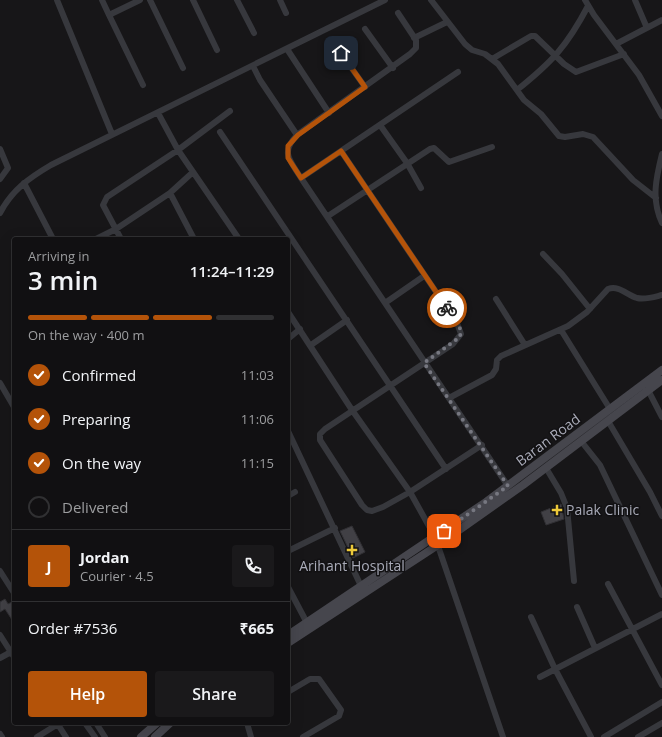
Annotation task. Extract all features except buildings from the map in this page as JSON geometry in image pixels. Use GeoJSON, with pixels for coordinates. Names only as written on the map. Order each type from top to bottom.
{"type":"FeatureCollection","features":[{"type":"Feature","properties":{"kind":"main road","name":"Baran Road"},"geometry":{"type":"LineString","coordinates":[[290,634],[435,537],[508,486],[662,370]]}},
{"type":"Feature","properties":{"kind":"main road","name":"Baran Road"},"geometry":{"type":"LineString","coordinates":[[290,642],[438,545],[546,468],[662,380]]}},
{"type":"Feature","properties":{"kind":"main road"},"geometry":{"type":"LineString","coordinates":[[141,737],[155,725]]}},
{"type":"Feature","properties":{"kind":"main road"},"geometry":{"type":"LineString","coordinates":[[155,737],[168,725]]}},
{"type":"Feature","properties":{"kind":"street"},"geometry":{"type":"LineString","coordinates":[[58,0],[112,134]]}},
{"type":"Feature","properties":{"kind":"street"},"geometry":{"type":"LineString","coordinates":[[102,0],[143,85]]}},
{"type":"Feature","properties":{"kind":"street"},"geometry":{"type":"LineString","coordinates":[[109,15],[140,0]]}},
{"type":"Feature","properties":{"kind":"street"},"geometry":{"type":"LineString","coordinates":[[150,0],[183,68]]}},
{"type":"Feature","properties":{"kind":"street"},"geometry":{"type":"LineString","coordinates":[[194,0],[216,50]]}},
{"type":"Feature","properties":{"kind":"street"},"geometry":{"type":"LineString","coordinates":[[237,0],[254,33]]}},
{"type":"Feature","properties":{"kind":"street"},"geometry":{"type":"LineString","coordinates":[[280,0],[286,13]]}},
{"type":"Feature","properties":{"kind":"street"},"geometry":{"type":"LineString","coordinates":[[0,213],[9,198],[24,182],[51,165],[112,134],[158,114],[385,0]]}},
{"type":"Feature","properties":{"kind":"street"},"geometry":{"type":"LineString","coordinates":[[431,0],[469,48],[492,59],[506,74],[524,100],[546,119],[559,136],[565,137],[583,134],[593,137],[633,180],[656,198]]}},
{"type":"Feature","properties":{"kind":"street"},"geometry":{"type":"LineString","coordinates":[[585,0],[646,85],[662,116]]}},
{"type":"Feature","properties":{"kind":"street"},"geometry":{"type":"LineString","coordinates":[[635,0],[647,28]]}},
{"type":"Feature","properties":{"kind":"street"},"geometry":{"type":"LineString","coordinates":[[517,90],[555,56],[573,34],[588,6]]}},
{"type":"Feature","properties":{"kind":"street"},"geometry":{"type":"LineString","coordinates":[[398,13],[414,38],[416,45],[414,51],[393,68],[298,135],[290,143],[287,150],[288,158],[328,216],[424,363],[482,445],[508,486]]}},
{"type":"Feature","properties":{"kind":"street"},"geometry":{"type":"LineString","coordinates":[[616,44],[662,20]]}},
{"type":"Feature","properties":{"kind":"street"},"geometry":{"type":"LineString","coordinates":[[414,38],[447,22]]}},
{"type":"Feature","properties":{"kind":"street"},"geometry":{"type":"LineString","coordinates":[[365,29],[393,68]]}},
{"type":"Feature","properties":{"kind":"street"},"geometry":{"type":"LineString","coordinates":[[492,59],[531,36],[535,36],[555,56],[576,72],[624,54]]}},
{"type":"Feature","properties":{"kind":"street"},"geometry":{"type":"LineString","coordinates":[[333,42],[365,87]]}},
{"type":"Feature","properties":{"kind":"street"},"geometry":{"type":"LineString","coordinates":[[287,49],[328,113]]}},
{"type":"Feature","properties":{"kind":"street"},"geometry":{"type":"LineString","coordinates":[[253,66],[260,80],[298,135]]}},
{"type":"Feature","properties":{"kind":"street"},"geometry":{"type":"LineString","coordinates":[[301,178],[458,72]]}},
{"type":"Feature","properties":{"kind":"street"},"geometry":{"type":"LineString","coordinates":[[120,237],[103,206],[107,197],[178,150],[230,111]]}},
{"type":"Feature","properties":{"kind":"street"},"geometry":{"type":"LineString","coordinates":[[158,114],[178,150],[238,237]]}},
{"type":"Feature","properties":{"kind":"street"},"geometry":{"type":"LineString","coordinates":[[380,126],[407,163],[421,188]]}},
{"type":"Feature","properties":{"kind":"street"},"geometry":{"type":"LineString","coordinates":[[220,132],[348,320],[446,469]]}},
{"type":"Feature","properties":{"kind":"street"},"geometry":{"type":"LineString","coordinates":[[328,216],[432,148],[449,162],[492,147]]}},
{"type":"Feature","properties":{"kind":"street"},"geometry":{"type":"LineString","coordinates":[[0,149],[8,168],[0,179]]}},
{"type":"Feature","properties":{"kind":"street"},"geometry":{"type":"LineString","coordinates":[[341,151],[424,276],[457,322],[462,334],[453,344],[325,429],[320,438],[362,504],[367,510],[375,511],[410,492],[482,445]]}},
{"type":"Feature","properties":{"kind":"street"},"geometry":{"type":"LineString","coordinates":[[662,154],[655,184],[657,211],[662,223]]}},
{"type":"Feature","properties":{"kind":"street"},"geometry":{"type":"LineString","coordinates":[[100,237],[116,229],[170,193],[193,172]]}},
{"type":"Feature","properties":{"kind":"street"},"geometry":{"type":"LineString","coordinates":[[24,182],[52,237]]}},
{"type":"Feature","properties":{"kind":"street"},"geometry":{"type":"LineString","coordinates":[[170,193],[193,237]]}},
{"type":"Feature","properties":{"kind":"street"},"geometry":{"type":"LineString","coordinates":[[543,254],[562,274],[590,309]]}},
{"type":"Feature","properties":{"kind":"street"},"geometry":{"type":"LineString","coordinates":[[385,303],[424,276]]}},
{"type":"Feature","properties":{"kind":"street"},"geometry":{"type":"LineString","coordinates":[[448,398],[492,374],[496,370],[496,362],[499,358],[561,330],[580,318],[590,309],[605,291],[611,288],[617,288],[632,296],[642,299],[662,295]]}},
{"type":"Feature","properties":{"kind":"street"},"geometry":{"type":"LineString","coordinates":[[496,299],[525,345]]}},
{"type":"Feature","properties":{"kind":"street"},"geometry":{"type":"LineString","coordinates":[[290,315],[352,410],[410,492],[435,537],[503,737]]}},
{"type":"Feature","properties":{"kind":"street"},"geometry":{"type":"LineString","coordinates":[[311,345],[348,320]]}},
{"type":"Feature","properties":{"kind":"street"},"geometry":{"type":"LineString","coordinates":[[290,337],[300,329]]}},
{"type":"Feature","properties":{"kind":"street"},"geometry":{"type":"LineString","coordinates":[[561,330],[610,409]]}},
{"type":"Feature","properties":{"kind":"street"},"geometry":{"type":"LineString","coordinates":[[0,383],[12,404]]}},
{"type":"Feature","properties":{"kind":"street"},"geometry":{"type":"LineString","coordinates":[[648,390],[662,417]]}},
{"type":"Feature","properties":{"kind":"street"},"geometry":{"type":"LineString","coordinates":[[608,421],[650,492],[662,516]]}},
{"type":"Feature","properties":{"kind":"street"},"geometry":{"type":"LineString","coordinates":[[290,439],[335,528],[361,586]]}},
{"type":"Feature","properties":{"kind":"street"},"geometry":{"type":"LineString","coordinates":[[581,441],[600,465],[660,585],[662,596]]}},
{"type":"Feature","properties":{"kind":"street"},"geometry":{"type":"LineString","coordinates":[[546,468],[561,493],[567,510],[574,581]]}},
{"type":"Feature","properties":{"kind":"street"},"geometry":{"type":"LineString","coordinates":[[290,495],[295,492]]}},
{"type":"Feature","properties":{"kind":"street"},"geometry":{"type":"LineString","coordinates":[[290,550],[335,528]]}},
{"type":"Feature","properties":{"kind":"street"},"geometry":{"type":"LineString","coordinates":[[0,570],[12,590]]}},
{"type":"Feature","properties":{"kind":"street"},"geometry":{"type":"LineString","coordinates":[[608,584],[662,685]]}},
{"type":"Feature","properties":{"kind":"street"},"geometry":{"type":"LineString","coordinates":[[290,591],[307,623]]}},
{"type":"Feature","properties":{"kind":"street"},"geometry":{"type":"LineString","coordinates":[[576,607],[595,648]]}},
{"type":"Feature","properties":{"kind":"street"},"geometry":{"type":"LineString","coordinates":[[540,677],[662,614]]}},
{"type":"Feature","properties":{"kind":"street"},"geometry":{"type":"LineString","coordinates":[[531,617],[555,669],[591,737]]}},
{"type":"Feature","properties":{"kind":"street"},"geometry":{"type":"LineString","coordinates":[[0,635],[12,654],[0,658]]}},
{"type":"Feature","properties":{"kind":"street"},"geometry":{"type":"LineString","coordinates":[[290,691],[310,679],[319,679],[341,710],[339,716],[303,737]]}},
{"type":"Feature","properties":{"kind":"street"},"geometry":{"type":"LineString","coordinates":[[604,737],[662,702]]}},
{"type":"Feature","properties":{"kind":"street"},"geometry":{"type":"LineString","coordinates":[[638,737],[662,723]]}},
{"type":"Feature","properties":{"kind":"street"},"geometry":{"type":"LineString","coordinates":[[37,737],[56,725]]}},
{"type":"Feature","properties":{"kind":"street"},"geometry":{"type":"LineString","coordinates":[[59,725],[66,737]]}},
{"type":"Feature","properties":{"kind":"street"},"geometry":{"type":"LineString","coordinates":[[86,725],[95,737]]}},
{"type":"Feature","properties":{"kind":"street"},"geometry":{"type":"LineString","coordinates":[[97,725],[105,737]]}},
{"type":"Feature","properties":{"kind":"street"},"geometry":{"type":"LineString","coordinates":[[248,725],[251,737]]}},
{"type":"Feature","properties":{"kind":"way so far"},"geometry":{"type":"LineString","coordinates":[[444,531],[508,486],[484,451],[482,445],[424,363],[453,344],[462,334],[457,322],[447,308]]}},
{"type":"Feature","properties":{"kind":"place","name":"Palak Clinic"},"geometry":{"type":"Point","coordinates":[557,510]}},
{"type":"Feature","properties":{"kind":"place","name":"Arihant Hospital"},"geometry":{"type":"Point","coordinates":[352,550]}},
{"type":"Feature","properties":{"kind":"route"},"geometry":{"type":"LineString","coordinates":[[341,53],[365,87],[298,135],[288,146],[288,158],[301,178],[341,151],[406,250],[447,308]]}}]}
